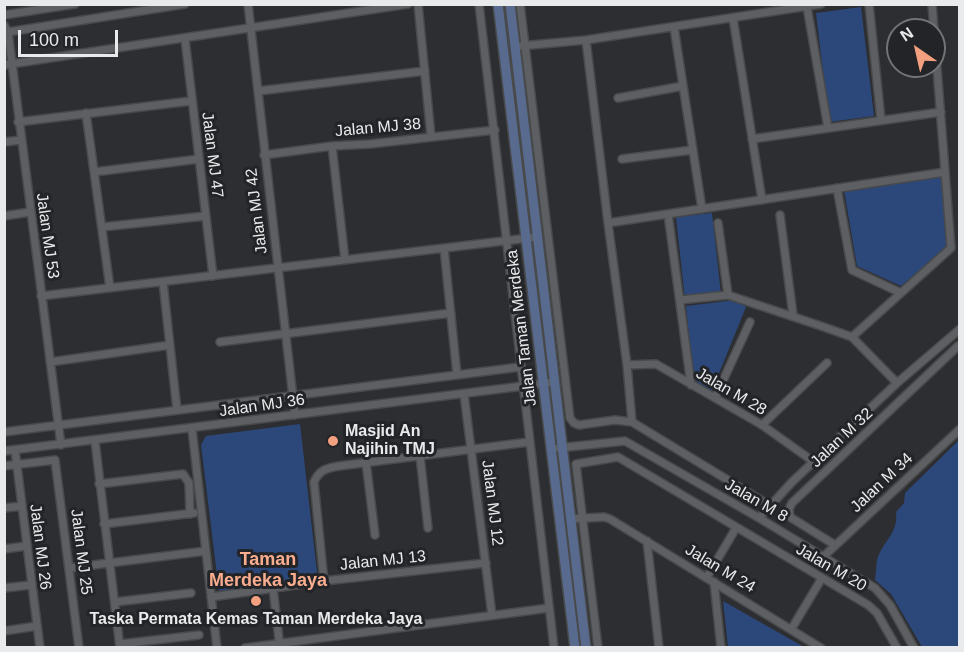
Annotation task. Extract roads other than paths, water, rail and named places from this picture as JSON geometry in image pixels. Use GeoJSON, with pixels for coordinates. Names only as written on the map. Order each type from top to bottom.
{"type":"FeatureCollection","features":[{"type":"Feature","properties":{"kind":"main road","name":"Jalan Taman Merdeka"},"geometry":{"type":"LineString","coordinates":[[498,4],[555,382],[586,648]]}},
{"type":"Feature","properties":{"kind":"main road","name":"Jalan Taman Merdeka"},"geometry":{"type":"LineString","coordinates":[[510,4],[520,46],[543,384],[575,648]]}},
{"type":"Feature","properties":{"kind":"street"},"geometry":{"type":"LineString","coordinates":[[4,15],[75,4]]}},
{"type":"Feature","properties":{"kind":"street"},"geometry":{"type":"LineString","coordinates":[[6,28],[185,4]]}},
{"type":"Feature","properties":{"kind":"street","name":"Jalan MJ 42"},"geometry":{"type":"LineString","coordinates":[[248,4],[295,415]]}},
{"type":"Feature","properties":{"kind":"street"},"geometry":{"type":"LineString","coordinates":[[8,64],[408,4]]}},
{"type":"Feature","properties":{"kind":"street"},"geometry":{"type":"LineString","coordinates":[[418,4],[431,136]]}},
{"type":"Feature","properties":{"kind":"street"},"geometry":{"type":"LineString","coordinates":[[479,4],[554,648]]}},
{"type":"Feature","properties":{"kind":"street"},"geometry":{"type":"LineString","coordinates":[[520,4],[520,46],[539,156],[570,418],[579,425],[615,420],[632,423],[769,505]]}},
{"type":"Feature","properties":{"kind":"street"},"geometry":{"type":"LineString","coordinates":[[764,4],[765,13]]}},
{"type":"Feature","properties":{"kind":"street"},"geometry":{"type":"LineString","coordinates":[[520,46],[586,40],[821,4]]}},
{"type":"Feature","properties":{"kind":"street"},"geometry":{"type":"LineString","coordinates":[[868,4],[881,120]]}},
{"type":"Feature","properties":{"kind":"street"},"geometry":{"type":"LineString","coordinates":[[852,338],[951,248],[932,4]]}},
{"type":"Feature","properties":{"kind":"street"},"geometry":{"type":"LineString","coordinates":[[807,7],[828,128]]}},
{"type":"Feature","properties":{"kind":"street"},"geometry":{"type":"LineString","coordinates":[[733,18],[762,200]]}},
{"type":"Feature","properties":{"kind":"street"},"geometry":{"type":"LineString","coordinates":[[674,27],[702,209]]}},
{"type":"Feature","properties":{"kind":"street","name":"Jalan MJ 53"},"geometry":{"type":"LineString","coordinates":[[6,28],[8,64],[21,140],[61,444]]}},
{"type":"Feature","properties":{"kind":"street","name":"Jalan MJ 47"},"geometry":{"type":"LineString","coordinates":[[185,39],[213,276]]}},
{"type":"Feature","properties":{"kind":"street"},"geometry":{"type":"LineString","coordinates":[[586,40],[627,364],[632,423]]}},
{"type":"Feature","properties":{"kind":"street"},"geometry":{"type":"LineString","coordinates":[[258,91],[425,71]]}},
{"type":"Feature","properties":{"kind":"street"},"geometry":{"type":"LineString","coordinates":[[618,98],[683,86]]}},
{"type":"Feature","properties":{"kind":"street"},"geometry":{"type":"LineString","coordinates":[[18,122],[191,101]]}},
{"type":"Feature","properties":{"kind":"street"},"geometry":{"type":"LineString","coordinates":[[752,139],[940,112]]}},
{"type":"Feature","properties":{"kind":"street"},"geometry":{"type":"LineString","coordinates":[[86,113],[110,288]]}},
{"type":"Feature","properties":{"kind":"street","name":"Jalan MJ 38"},"geometry":{"type":"LineString","coordinates":[[264,155],[495,130]]}},
{"type":"Feature","properties":{"kind":"street"},"geometry":{"type":"LineString","coordinates":[[4,142],[21,140]]}},
{"type":"Feature","properties":{"kind":"street"},"geometry":{"type":"LineString","coordinates":[[332,146],[345,260]]}},
{"type":"Feature","properties":{"kind":"street"},"geometry":{"type":"LineString","coordinates":[[622,159],[692,150]]}},
{"type":"Feature","properties":{"kind":"street"},"geometry":{"type":"LineString","coordinates":[[94,172],[199,159]]}},
{"type":"Feature","properties":{"kind":"street"},"geometry":{"type":"LineString","coordinates":[[608,223],[945,172]]}},
{"type":"Feature","properties":{"kind":"street"},"geometry":{"type":"LineString","coordinates":[[837,188],[852,270],[901,293]]}},
{"type":"Feature","properties":{"kind":"street"},"geometry":{"type":"LineString","coordinates":[[4,216],[30,212]]}},
{"type":"Feature","properties":{"kind":"street"},"geometry":{"type":"LineString","coordinates":[[668,214],[691,385]]}},
{"type":"Feature","properties":{"kind":"street"},"geometry":{"type":"LineString","coordinates":[[780,215],[793,315]]}},
{"type":"Feature","properties":{"kind":"street"},"geometry":{"type":"LineString","coordinates":[[102,227],[206,216]]}},
{"type":"Feature","properties":{"kind":"street"},"geometry":{"type":"LineString","coordinates":[[718,223],[729,295]]}},
{"type":"Feature","properties":{"kind":"street"},"geometry":{"type":"LineString","coordinates":[[41,296],[532,237]]}},
{"type":"Feature","properties":{"kind":"street"},"geometry":{"type":"LineString","coordinates":[[444,248],[457,375]]}},
{"type":"Feature","properties":{"kind":"street"},"geometry":{"type":"LineString","coordinates":[[163,282],[177,410]]}},
{"type":"Feature","properties":{"kind":"street"},"geometry":{"type":"LineString","coordinates":[[680,300],[729,295],[793,315],[852,338],[897,383]]}},
{"type":"Feature","properties":{"kind":"street"},"geometry":{"type":"LineString","coordinates":[[220,342],[451,313]]}},
{"type":"Feature","properties":{"kind":"street"},"geometry":{"type":"LineString","coordinates":[[715,398],[750,322]]}},
{"type":"Feature","properties":{"kind":"street"},"geometry":{"type":"LineString","coordinates":[[759,518],[769,505],[897,383],[960,329]]}},
{"type":"Feature","properties":{"kind":"street"},"geometry":{"type":"LineString","coordinates":[[950,338],[959,346]]}},
{"type":"Feature","properties":{"kind":"street"},"geometry":{"type":"LineString","coordinates":[[50,362],[170,345]]}},
{"type":"Feature","properties":{"kind":"street","name":"Jalan M 32"},"geometry":{"type":"LineString","coordinates":[[835,545],[790,516],[789,510],[792,503],[959,346]]}},
{"type":"Feature","properties":{"kind":"street"},"geometry":{"type":"LineString","coordinates":[[762,425],[827,363]]}},
{"type":"Feature","properties":{"kind":"street","name":"Jalan M 28"},"geometry":{"type":"LineString","coordinates":[[627,364],[656,364],[762,425],[814,462]]}},
{"type":"Feature","properties":{"kind":"street"},"geometry":{"type":"LineString","coordinates":[[4,432],[520,367]]}},
{"type":"Feature","properties":{"kind":"street","name":"Jalan MJ 36"},"geometry":{"type":"LineString","coordinates":[[4,451],[555,382]]}},
{"type":"Feature","properties":{"kind":"street","name":"Jalan MJ 12"},"geometry":{"type":"LineString","coordinates":[[464,394],[492,615]]}},
{"type":"Feature","properties":{"kind":"street"},"geometry":{"type":"LineString","coordinates":[[192,429],[217,648]]}},
{"type":"Feature","properties":{"kind":"street","name":"Jalan M 34"},"geometry":{"type":"LineString","coordinates":[[823,557],[960,429]]}},
{"type":"Feature","properties":{"kind":"street"},"geometry":{"type":"LineString","coordinates":[[95,441],[120,646],[199,635]]}},
{"type":"Feature","properties":{"kind":"street","name":"Jalan M 8"},"geometry":{"type":"LineString","coordinates":[[551,449],[625,441],[875,588],[890,605],[914,648]]}},
{"type":"Feature","properties":{"kind":"street"},"geometry":{"type":"LineString","coordinates":[[324,581],[314,482],[320,472],[326,468],[366,462],[529,442]]}},
{"type":"Feature","properties":{"kind":"street","name":"Jalan MJ 26"},"geometry":{"type":"LineString","coordinates":[[15,450],[40,648]]}},
{"type":"Feature","properties":{"kind":"street"},"geometry":{"type":"LineString","coordinates":[[420,456],[428,528]]}},
{"type":"Feature","properties":{"kind":"street","name":"Jalan M 20"},"geometry":{"type":"LineString","coordinates":[[582,518],[576,464],[618,457],[872,608],[897,648]]}},
{"type":"Feature","properties":{"kind":"street","name":"Jalan MJ 25"},"geometry":{"type":"LineString","coordinates":[[16,465],[56,460],[79,648]]}},
{"type":"Feature","properties":{"kind":"street"},"geometry":{"type":"LineString","coordinates":[[366,462],[375,535]]}},
{"type":"Feature","properties":{"kind":"street"},"geometry":{"type":"LineString","coordinates":[[4,466],[16,465]]}},
{"type":"Feature","properties":{"kind":"street"},"geometry":{"type":"LineString","coordinates":[[99,484],[183,474],[189,483],[190,514]]}},
{"type":"Feature","properties":{"kind":"street"},"geometry":{"type":"LineString","coordinates":[[4,508],[22,506]]}},
{"type":"Feature","properties":{"kind":"street"},"geometry":{"type":"LineString","coordinates":[[104,524],[201,512]]}},
{"type":"Feature","properties":{"kind":"street","name":"Jalan M 24"},"geometry":{"type":"LineString","coordinates":[[582,518],[604,517],[792,628],[821,648]]}},
{"type":"Feature","properties":{"kind":"street"},"geometry":{"type":"LineString","coordinates":[[570,519],[582,518],[598,648]]}},
{"type":"Feature","properties":{"kind":"street"},"geometry":{"type":"LineString","coordinates":[[707,577],[736,528]]}},
{"type":"Feature","properties":{"kind":"street"},"geometry":{"type":"LineString","coordinates":[[647,541],[659,648]]}},
{"type":"Feature","properties":{"kind":"street"},"geometry":{"type":"LineString","coordinates":[[4,549],[26,546]]}},
{"type":"Feature","properties":{"kind":"street"},"geometry":{"type":"LineString","coordinates":[[69,568],[206,551]]}},
{"type":"Feature","properties":{"kind":"street","name":"Jalan MJ 13"},"geometry":{"type":"LineString","coordinates":[[211,597],[324,581],[486,563]]}},
{"type":"Feature","properties":{"kind":"street"},"geometry":{"type":"LineString","coordinates":[[792,628],[822,578]]}},
{"type":"Feature","properties":{"kind":"street"},"geometry":{"type":"LineString","coordinates":[[714,582],[721,648]]}},
{"type":"Feature","properties":{"kind":"street"},"geometry":{"type":"LineString","coordinates":[[4,588],[31,585]]}},
{"type":"Feature","properties":{"kind":"street"},"geometry":{"type":"LineString","coordinates":[[273,588],[279,645]]}},
{"type":"Feature","properties":{"kind":"street"},"geometry":{"type":"LineString","coordinates":[[115,602],[191,593]]}},
{"type":"Feature","properties":{"kind":"street"},"geometry":{"type":"LineString","coordinates":[[245,648],[549,608]]}},
{"type":"Feature","properties":{"kind":"street"},"geometry":{"type":"LineString","coordinates":[[4,631],[37,626]]}},
{"type":"Feature","properties":{"kind":"place","name":"Masjid An Najihin TMJ"},"geometry":{"type":"Point","coordinates":[333,441]}},
{"type":"Feature","properties":{"kind":"place","name":"Taska Permata Kemas Taman Merdeka Jaya"},"geometry":{"type":"Point","coordinates":[256,601]}},
{"type":"Feature","properties":{"kind":"district","name":"Taman Merdeka Jaya"},"geometry":{"type":"Point","coordinates":[268,570]}}]}
